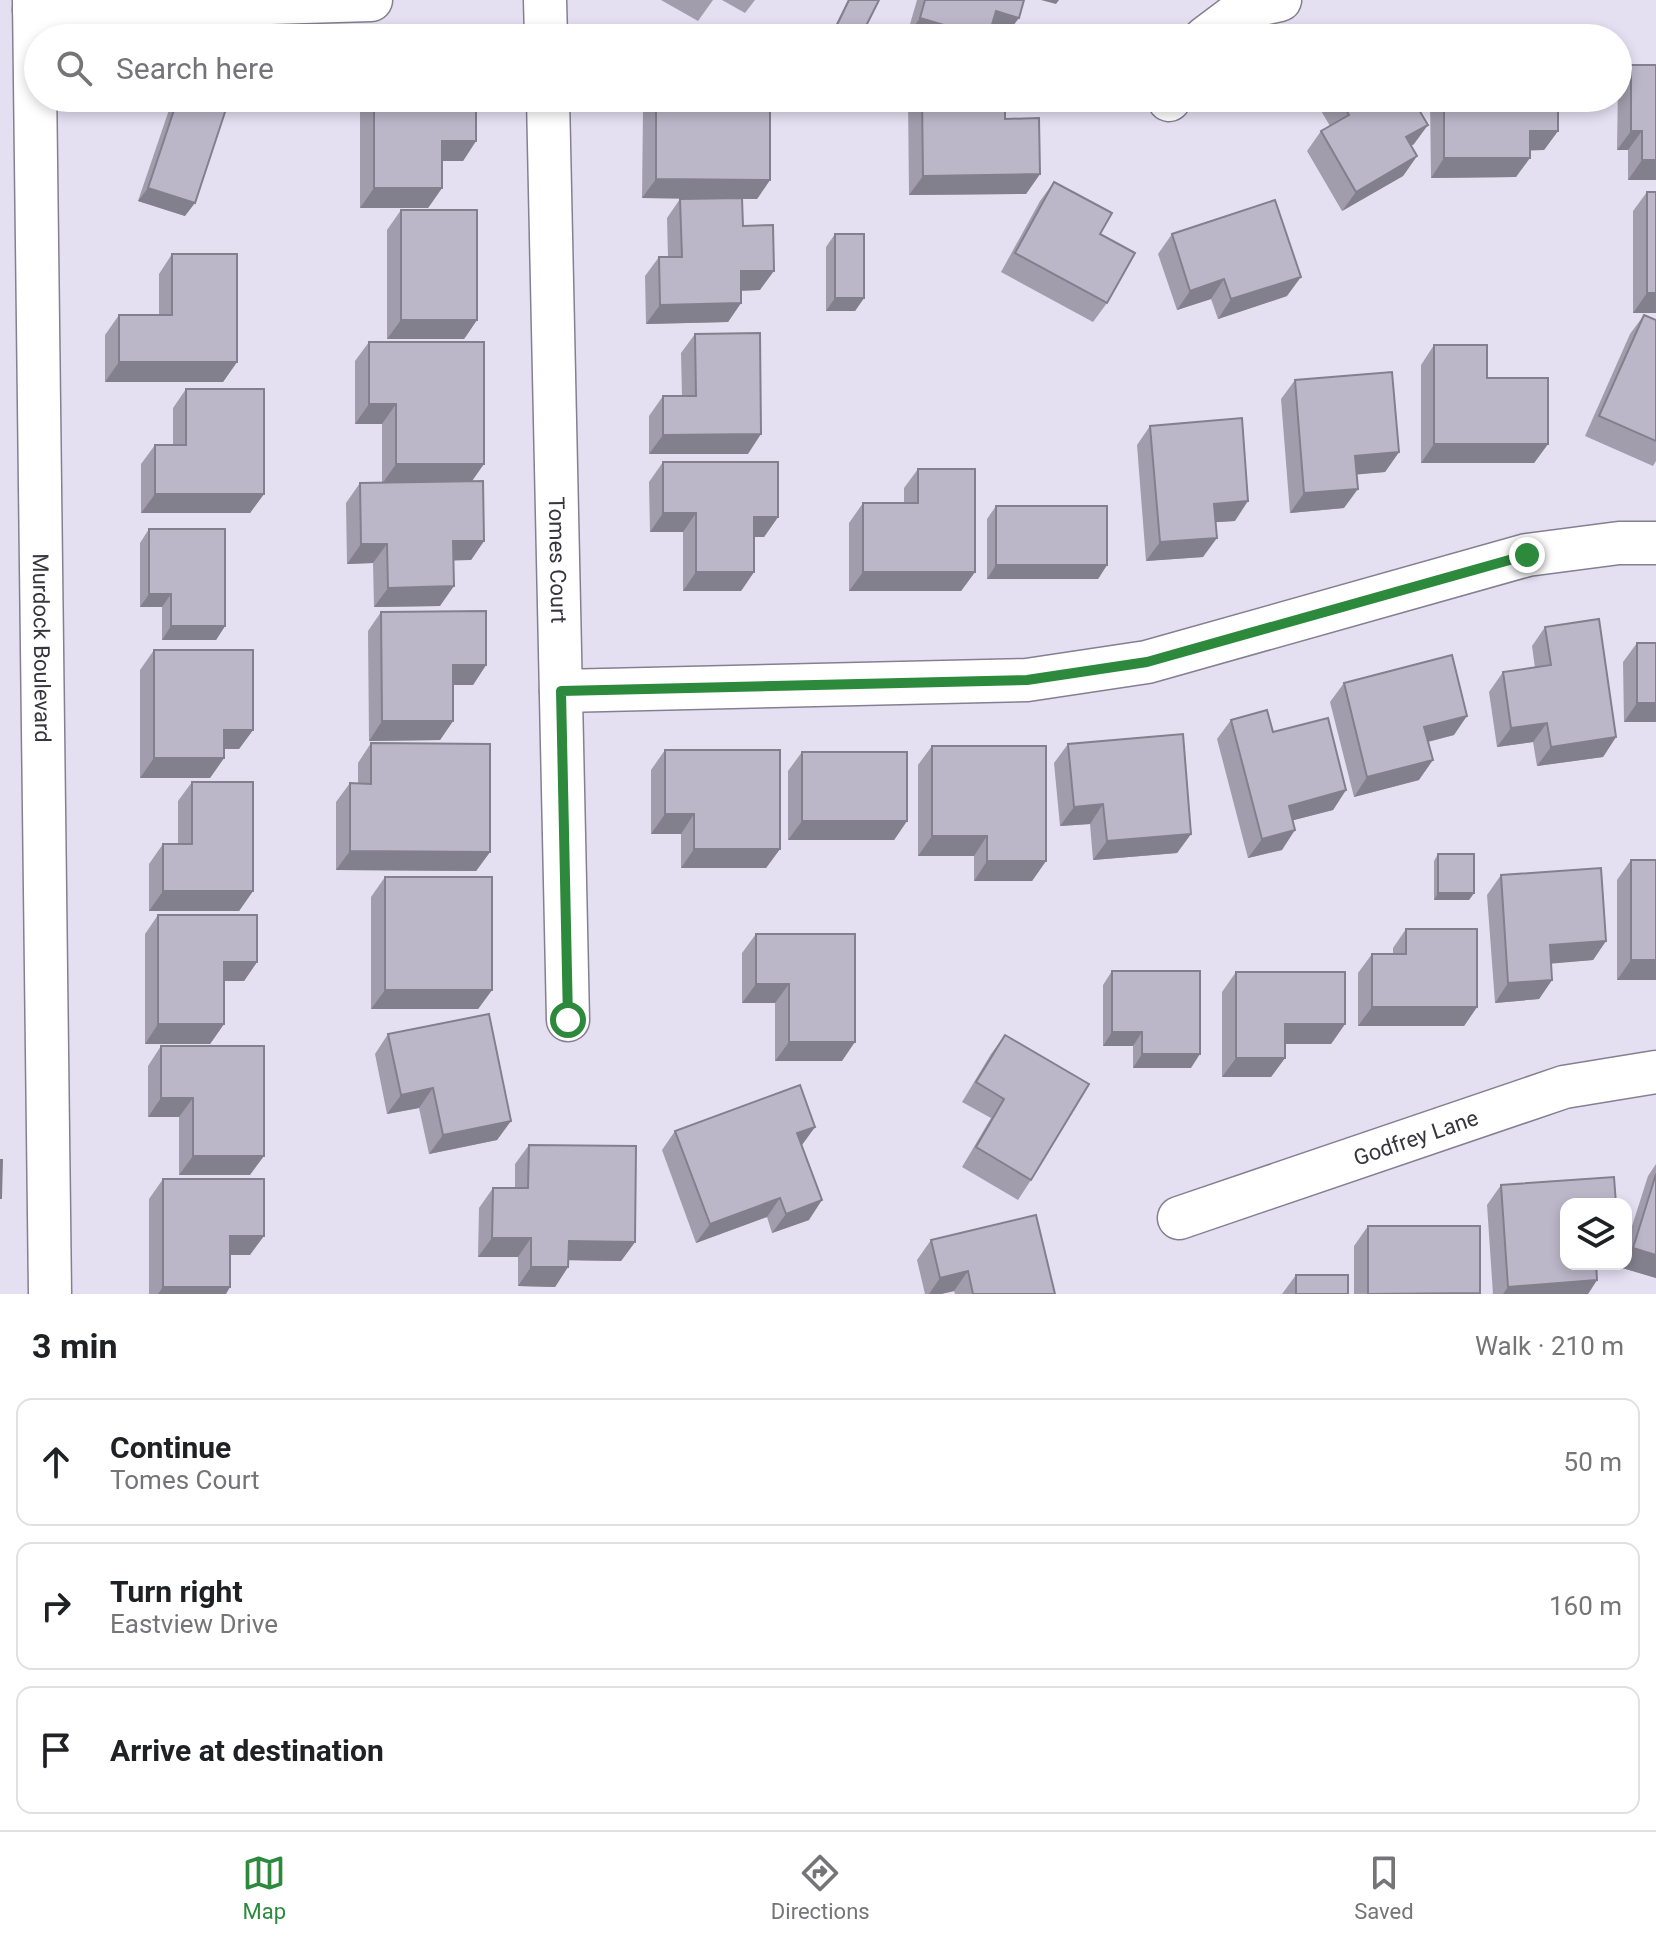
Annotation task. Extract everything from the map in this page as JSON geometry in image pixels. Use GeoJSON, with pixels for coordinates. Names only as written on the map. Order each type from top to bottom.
{"type":"FeatureCollection","features":[{"type":"Feature","properties":{"kind":"street"},"geometry":{"type":"LineString","coordinates":[[34,5],[371,0]]}},
{"type":"Feature","properties":{"kind":"street"},"geometry":{"type":"LineString","coordinates":[[545,0],[546,24]]}},
{"type":"Feature","properties":{"kind":"street"},"geometry":{"type":"LineString","coordinates":[[1224,24],[1245,8],[1280,0]]}},
{"type":"Feature","properties":{"kind":"street","name":"Murdock Boulevard"},"geometry":{"type":"LineString","coordinates":[[35,112],[50,1294]]}},
{"type":"Feature","properties":{"kind":"street","name":"Tomes Court"},"geometry":{"type":"LineString","coordinates":[[548,112],[568,1020]]}},
{"type":"Feature","properties":{"kind":"street"},"geometry":{"type":"LineString","coordinates":[[561,691],[1027,680],[1147,662],[1527,555],[1619,543],[1656,543]]}},
{"type":"Feature","properties":{"kind":"street","name":"Godfrey Lane"},"geometry":{"type":"LineString","coordinates":[[1179,1218],[1564,1087],[1656,1072]]}},
{"type":"Feature","properties":{"kind":"building"},"geometry":{"type":"Polygon","coordinates":[[[849,0],[879,0],[867,24],[837,24],[849,0]]]}},
{"type":"Feature","properties":{"kind":"building"},"geometry":{"type":"Polygon","coordinates":[[[925,0],[1024,0],[1019,18],[996,11],[992,24],[940,24],[920,18],[925,0]]]}},
{"type":"Feature","properties":{"kind":"building"},"geometry":{"type":"Polygon","coordinates":[[[1632,65],[1656,65],[1656,160],[1642,160],[1642,131],[1631,131],[1632,65]]]}},
{"type":"Feature","properties":{"kind":"building"},"geometry":{"type":"Polygon","coordinates":[[[173,112],[225,112],[195,203],[148,188],[173,112]]]}},
{"type":"Feature","properties":{"kind":"building"},"geometry":{"type":"Polygon","coordinates":[[[374,112],[476,112],[476,141],[442,141],[442,188],[374,188],[374,112]]]}},
{"type":"Feature","properties":{"kind":"building"},"geometry":{"type":"Polygon","coordinates":[[[656,112],[770,112],[770,180],[656,179],[656,112]]]}},
{"type":"Feature","properties":{"kind":"building"},"geometry":{"type":"Polygon","coordinates":[[[922,112],[1005,112],[1005,119],[1039,118],[1040,174],[923,176],[922,112]]]}},
{"type":"Feature","properties":{"kind":"building"},"geometry":{"type":"Polygon","coordinates":[[[1347,112],[1420,112],[1428,125],[1406,137],[1417,156],[1356,192],[1321,131],[1349,115],[1347,112]]]}},
{"type":"Feature","properties":{"kind":"building"},"geometry":{"type":"Polygon","coordinates":[[[1444,112],[1558,112],[1558,131],[1530,131],[1530,158],[1444,158],[1444,112]]]}},
{"type":"Feature","properties":{"kind":"building"},"geometry":{"type":"Polygon","coordinates":[[[1054,182],[1112,213],[1100,234],[1135,253],[1107,303],[1015,253],[1054,182]]]}},
{"type":"Feature","properties":{"kind":"building"},"geometry":{"type":"Polygon","coordinates":[[[1647,192],[1656,192],[1656,293],[1647,293],[1647,192]]]}},
{"type":"Feature","properties":{"kind":"building"},"geometry":{"type":"Polygon","coordinates":[[[742,198],[743,226],[773,225],[774,271],[741,271],[741,303],[660,305],[659,257],[682,257],[680,199],[742,198]]]}},
{"type":"Feature","properties":{"kind":"building"},"geometry":{"type":"Polygon","coordinates":[[[1275,200],[1301,277],[1231,299],[1224,279],[1190,291],[1172,234],[1275,200]]]}},
{"type":"Feature","properties":{"kind":"building"},"geometry":{"type":"Polygon","coordinates":[[[401,210],[477,210],[477,320],[401,320],[401,210]]]}},
{"type":"Feature","properties":{"kind":"building"},"geometry":{"type":"Polygon","coordinates":[[[835,234],[864,234],[864,298],[835,298],[835,234]]]}},
{"type":"Feature","properties":{"kind":"building"},"geometry":{"type":"Polygon","coordinates":[[[172,254],[237,254],[237,362],[119,362],[119,315],[172,315],[172,254]]]}},
{"type":"Feature","properties":{"kind":"building"},"geometry":{"type":"Polygon","coordinates":[[[1644,315],[1656,320],[1656,441],[1599,416],[1644,315]]]}},
{"type":"Feature","properties":{"kind":"building"},"geometry":{"type":"Polygon","coordinates":[[[760,333],[761,434],[663,435],[663,396],[696,396],[695,334],[760,333]]]}},
{"type":"Feature","properties":{"kind":"building"},"geometry":{"type":"Polygon","coordinates":[[[369,342],[484,342],[484,464],[396,464],[396,404],[369,404],[369,342]]]}},
{"type":"Feature","properties":{"kind":"building"},"geometry":{"type":"Polygon","coordinates":[[[1434,345],[1487,345],[1487,378],[1548,378],[1548,444],[1434,444],[1434,345]]]}},
{"type":"Feature","properties":{"kind":"building"},"geometry":{"type":"Polygon","coordinates":[[[1392,372],[1399,452],[1355,456],[1358,489],[1304,493],[1295,380],[1392,372]]]}},
{"type":"Feature","properties":{"kind":"building"},"geometry":{"type":"Polygon","coordinates":[[[186,389],[264,389],[264,494],[155,494],[155,445],[186,445],[186,389]]]}},
{"type":"Feature","properties":{"kind":"building"},"geometry":{"type":"Polygon","coordinates":[[[1242,418],[1248,501],[1214,504],[1217,538],[1160,542],[1150,426],[1242,418]]]}},
{"type":"Feature","properties":{"kind":"building"},"geometry":{"type":"Polygon","coordinates":[[[663,462],[778,462],[778,517],[754,517],[754,572],[696,572],[696,513],[663,513],[663,462]]]}},
{"type":"Feature","properties":{"kind":"building"},"geometry":{"type":"Polygon","coordinates":[[[918,469],[975,469],[975,572],[863,572],[863,503],[918,503],[918,469]]]}},
{"type":"Feature","properties":{"kind":"building"},"geometry":{"type":"Polygon","coordinates":[[[483,481],[484,541],[453,541],[454,586],[388,588],[387,544],[361,544],[360,483],[483,481]]]}},
{"type":"Feature","properties":{"kind":"building"},"geometry":{"type":"Polygon","coordinates":[[[996,506],[1107,506],[1107,565],[996,565],[996,506]]]}},
{"type":"Feature","properties":{"kind":"building"},"geometry":{"type":"Polygon","coordinates":[[[149,529],[225,529],[225,626],[171,626],[171,594],[149,594],[149,529]]]}},
{"type":"Feature","properties":{"kind":"building"},"geometry":{"type":"Polygon","coordinates":[[[486,611],[486,665],[453,665],[453,721],[382,721],[381,612],[486,611]]]}},
{"type":"Feature","properties":{"kind":"building"},"geometry":{"type":"Polygon","coordinates":[[[1599,619],[1616,737],[1551,747],[1547,723],[1511,728],[1503,672],[1551,665],[1545,627],[1599,619]]]}},
{"type":"Feature","properties":{"kind":"building"},"geometry":{"type":"Polygon","coordinates":[[[1637,643],[1656,643],[1656,703],[1637,703],[1637,643]]]}},
{"type":"Feature","properties":{"kind":"building"},"geometry":{"type":"Polygon","coordinates":[[[154,650],[253,650],[253,730],[224,730],[224,758],[154,758],[154,650]]]}},
{"type":"Feature","properties":{"kind":"building"},"geometry":{"type":"Polygon","coordinates":[[[1452,655],[1467,716],[1424,727],[1433,760],[1367,777],[1344,683],[1452,655]]]}},
{"type":"Feature","properties":{"kind":"building"},"geometry":{"type":"Polygon","coordinates":[[[1267,710],[1273,732],[1328,718],[1346,790],[1289,806],[1295,830],[1262,839],[1231,720],[1267,710]]]}},
{"type":"Feature","properties":{"kind":"building"},"geometry":{"type":"Polygon","coordinates":[[[1183,734],[1191,834],[1107,841],[1103,804],[1074,807],[1068,744],[1183,734]]]}},
{"type":"Feature","properties":{"kind":"building"},"geometry":{"type":"Polygon","coordinates":[[[371,743],[490,744],[490,852],[350,851],[350,783],[371,784],[371,743]]]}},
{"type":"Feature","properties":{"kind":"building"},"geometry":{"type":"Polygon","coordinates":[[[932,746],[1046,746],[1046,861],[987,861],[987,836],[932,836],[932,746]]]}},
{"type":"Feature","properties":{"kind":"building"},"geometry":{"type":"Polygon","coordinates":[[[665,750],[780,750],[780,849],[694,849],[694,814],[665,814],[665,750]]]}},
{"type":"Feature","properties":{"kind":"building"},"geometry":{"type":"Polygon","coordinates":[[[802,752],[907,752],[907,821],[802,821],[802,752]]]}},
{"type":"Feature","properties":{"kind":"building"},"geometry":{"type":"Polygon","coordinates":[[[192,782],[253,782],[253,891],[163,891],[163,844],[192,844],[192,782]]]}},
{"type":"Feature","properties":{"kind":"building"},"geometry":{"type":"Polygon","coordinates":[[[1438,854],[1474,854],[1474,893],[1438,893],[1438,854]]]}},
{"type":"Feature","properties":{"kind":"building"},"geometry":{"type":"Polygon","coordinates":[[[1631,860],[1656,860],[1656,960],[1631,960],[1631,860]]]}},
{"type":"Feature","properties":{"kind":"building"},"geometry":{"type":"Polygon","coordinates":[[[1601,868],[1606,941],[1550,945],[1552,980],[1508,983],[1501,875],[1601,868]]]}},
{"type":"Feature","properties":{"kind":"building"},"geometry":{"type":"Polygon","coordinates":[[[385,877],[492,877],[492,990],[385,990],[385,877]]]}},
{"type":"Feature","properties":{"kind":"building"},"geometry":{"type":"Polygon","coordinates":[[[158,915],[257,915],[257,962],[224,962],[224,1024],[158,1024],[158,915]]]}},
{"type":"Feature","properties":{"kind":"building"},"geometry":{"type":"Polygon","coordinates":[[[1406,929],[1477,929],[1477,1007],[1372,1007],[1372,954],[1406,954],[1406,929]]]}},
{"type":"Feature","properties":{"kind":"building"},"geometry":{"type":"Polygon","coordinates":[[[756,934],[855,934],[855,1042],[789,1042],[789,984],[756,984],[756,934]]]}},
{"type":"Feature","properties":{"kind":"building"},"geometry":{"type":"Polygon","coordinates":[[[1112,971],[1200,971],[1200,1054],[1142,1054],[1142,1032],[1112,1032],[1112,971]]]}},
{"type":"Feature","properties":{"kind":"building"},"geometry":{"type":"Polygon","coordinates":[[[1236,972],[1345,972],[1345,1024],[1285,1024],[1285,1058],[1236,1058],[1236,972]]]}},
{"type":"Feature","properties":{"kind":"building"},"geometry":{"type":"Polygon","coordinates":[[[489,1014],[511,1121],[443,1135],[433,1088],[401,1095],[388,1034],[489,1014]]]}},
{"type":"Feature","properties":{"kind":"building"},"geometry":{"type":"Polygon","coordinates":[[[1005,1035],[1089,1084],[1031,1180],[976,1147],[1004,1099],[976,1082],[1005,1035]]]}},
{"type":"Feature","properties":{"kind":"building"},"geometry":{"type":"Polygon","coordinates":[[[161,1046],[264,1046],[264,1156],[193,1156],[193,1098],[161,1098],[161,1046]]]}},
{"type":"Feature","properties":{"kind":"building"},"geometry":{"type":"Polygon","coordinates":[[[800,1085],[815,1127],[797,1133],[822,1200],[786,1214],[780,1198],[710,1224],[675,1131],[800,1085]]]}},
{"type":"Feature","properties":{"kind":"building"},"geometry":{"type":"Polygon","coordinates":[[[529,1145],[636,1146],[635,1242],[569,1241],[568,1267],[531,1267],[531,1238],[492,1238],[493,1188],[528,1188],[529,1145]]]}},
{"type":"Feature","properties":{"kind":"building"},"geometry":{"type":"Polygon","coordinates":[[[2,1160],[1,1198],[0,1198],[2,1160]]]}},
{"type":"Feature","properties":{"kind":"building"},"geometry":{"type":"Polygon","coordinates":[[[1656,1174],[1656,1255],[1633,1248],[1656,1174]]]}},
{"type":"Feature","properties":{"kind":"building"},"geometry":{"type":"Polygon","coordinates":[[[1614,1177],[1616,1198],[1560,1198],[1560,1270],[1596,1270],[1597,1280],[1508,1287],[1501,1185],[1614,1177]]]}},
{"type":"Feature","properties":{"kind":"building"},"geometry":{"type":"Polygon","coordinates":[[[163,1179],[264,1179],[264,1236],[230,1236],[230,1287],[163,1287],[163,1179]]]}},
{"type":"Feature","properties":{"kind":"building"},"geometry":{"type":"Polygon","coordinates":[[[1036,1215],[1055,1294],[973,1294],[968,1271],[940,1278],[931,1240],[1036,1215]]]}},
{"type":"Feature","properties":{"kind":"building"},"geometry":{"type":"Polygon","coordinates":[[[1368,1226],[1480,1226],[1480,1293],[1368,1294],[1368,1226]]]}},
{"type":"Feature","properties":{"kind":"building"},"geometry":{"type":"Polygon","coordinates":[[[1296,1275],[1348,1275],[1348,1294],[1296,1294],[1296,1275]]]}},
{"type":"Feature","properties":{"kind":"route"},"geometry":{"type":"LineString","coordinates":[[568,1020],[561,691],[1027,680],[1147,662],[1527,555]]}}]}
